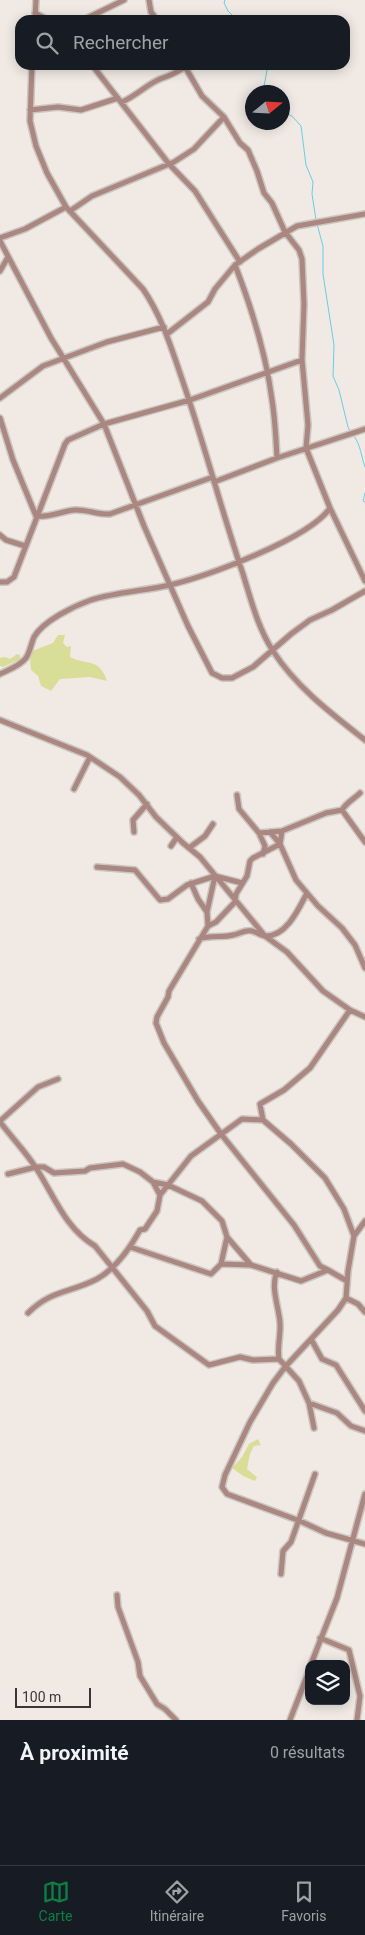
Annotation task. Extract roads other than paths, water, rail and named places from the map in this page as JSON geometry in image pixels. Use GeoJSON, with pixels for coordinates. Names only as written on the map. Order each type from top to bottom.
{"type":"FeatureCollection","features":[{"type":"Feature","properties":{"kind":"street"},"geometry":{"type":"LineString","coordinates":[[36,0],[36,13],[39,15]]}},
{"type":"Feature","properties":{"kind":"street"},"geometry":{"type":"LineString","coordinates":[[93,15],[124,0]]}},
{"type":"Feature","properties":{"kind":"street"},"geometry":{"type":"LineString","coordinates":[[149,0],[153,15]]}},
{"type":"Feature","properties":{"kind":"street"},"geometry":{"type":"LineString","coordinates":[[32,70],[30,121],[36,146],[47,173],[68,208],[143,289],[164,327],[190,400],[261,629],[272,650],[290,675],[364,738]]}},
{"type":"Feature","properties":{"kind":"street"},"geometry":{"type":"LineString","coordinates":[[96,70],[169,164],[195,191],[238,264],[268,373],[277,458]]}},
{"type":"Feature","properties":{"kind":"street"},"geometry":{"type":"LineString","coordinates":[[30,110],[58,107],[81,110],[134,97],[179,70]]}},
{"type":"Feature","properties":{"kind":"street"},"geometry":{"type":"LineString","coordinates":[[186,70],[202,96],[224,117],[240,143],[248,150],[264,193],[272,203],[285,232],[299,250],[302,259],[304,304],[302,360],[308,425],[306,448],[330,508],[365,581]]}},
{"type":"Feature","properties":{"kind":"street"},"geometry":{"type":"LineString","coordinates":[[224,117],[194,149],[169,164],[92,196],[25,229],[0,239],[8,258],[63,360],[104,424],[136,506],[188,626],[212,673],[222,678],[232,678],[253,667],[310,620],[365,591]]}},
{"type":"Feature","properties":{"kind":"street"},"geometry":{"type":"LineString","coordinates":[[167,334],[208,302],[215,290],[238,264],[285,232],[297,226],[365,214]]}},
{"type":"Feature","properties":{"kind":"street"},"geometry":{"type":"LineString","coordinates":[[0,271],[8,258]]}},
{"type":"Feature","properties":{"kind":"street"},"geometry":{"type":"LineString","coordinates":[[0,398],[43,366],[107,342],[164,327]]}},
{"type":"Feature","properties":{"kind":"street"},"geometry":{"type":"LineString","coordinates":[[0,582],[7,582],[14,577],[64,444],[68,440],[104,424],[190,400],[302,360]]}},
{"type":"Feature","properties":{"kind":"street"},"geometry":{"type":"LineString","coordinates":[[0,418],[13,460],[36,516]]}},
{"type":"Feature","properties":{"kind":"street"},"geometry":{"type":"LineString","coordinates":[[36,516],[44,517],[77,510],[100,515],[110,514],[365,429]]}},
{"type":"Feature","properties":{"kind":"street"},"geometry":{"type":"LineString","coordinates":[[0,674],[21,663],[27,657],[35,636],[49,621],[65,612],[91,600],[171,585],[239,563],[303,532],[324,516],[330,508]]}},
{"type":"Feature","properties":{"kind":"street"},"geometry":{"type":"LineString","coordinates":[[0,535],[6,540],[25,546]]}},
{"type":"Feature","properties":{"kind":"street"},"geometry":{"type":"LineString","coordinates":[[0,720],[90,757],[120,777],[176,837],[200,857],[235,902],[265,936],[287,952],[323,991],[350,1010],[365,1017]]}},
{"type":"Feature","properties":{"kind":"street"},"geometry":{"type":"LineString","coordinates":[[74,789],[90,757]]}},
{"type":"Feature","properties":{"kind":"street"},"geometry":{"type":"LineString","coordinates":[[259,832],[282,832],[326,813],[342,810],[347,803],[360,793]]}},
{"type":"Feature","properties":{"kind":"street"},"geometry":{"type":"LineString","coordinates":[[237,795],[239,809],[259,832],[265,846],[262,854]]}},
{"type":"Feature","properties":{"kind":"street"},"geometry":{"type":"LineString","coordinates":[[134,832],[134,820],[146,804]]}},
{"type":"Feature","properties":{"kind":"street"},"geometry":{"type":"LineString","coordinates":[[342,810],[365,842]]}},
{"type":"Feature","properties":{"kind":"street"},"geometry":{"type":"LineString","coordinates":[[189,848],[204,836],[213,824]]}},
{"type":"Feature","properties":{"kind":"street"},"geometry":{"type":"LineString","coordinates":[[270,832],[280,844],[296,880],[306,893],[342,928],[355,945],[365,968]]}},
{"type":"Feature","properties":{"kind":"street"},"geometry":{"type":"LineString","coordinates":[[280,844],[282,832]]}},
{"type":"Feature","properties":{"kind":"street"},"geometry":{"type":"LineString","coordinates":[[171,846],[176,837]]}},
{"type":"Feature","properties":{"kind":"street"},"geometry":{"type":"LineString","coordinates":[[280,844],[253,858],[250,862],[247,876],[236,894],[235,902],[216,922],[208,926],[199,939],[169,991],[156,1023],[164,1043],[198,1102],[221,1134],[294,1225],[320,1266],[347,1281]]}},
{"type":"Feature","properties":{"kind":"street"},"geometry":{"type":"LineString","coordinates":[[97,867],[135,870],[160,900],[168,899],[191,883],[214,876],[242,883]]}},
{"type":"Feature","properties":{"kind":"street"},"geometry":{"type":"LineString","coordinates":[[208,926],[207,912],[214,876]]}},
{"type":"Feature","properties":{"kind":"street"},"geometry":{"type":"LineString","coordinates":[[191,883],[198,899],[207,912]]}},
{"type":"Feature","properties":{"kind":"street"},"geometry":{"type":"LineString","coordinates":[[199,939],[205,936],[227,936],[246,930],[265,936],[277,934],[297,912],[306,893]]}},
{"type":"Feature","properties":{"kind":"street"},"geometry":{"type":"LineString","coordinates":[[263,1120],[260,1104],[290,1086],[310,1068],[350,1010]]}},
{"type":"Feature","properties":{"kind":"street"},"geometry":{"type":"LineString","coordinates":[[58,1079],[38,1088],[0,1122],[36,1167],[60,1213],[84,1240],[96,1246],[147,1311],[154,1326],[209,1364],[240,1357],[253,1360],[279,1359]]}},
{"type":"Feature","properties":{"kind":"street"},"geometry":{"type":"LineString","coordinates":[[28,1313],[37,1304],[51,1295],[98,1278],[111,1267],[130,1247],[140,1230],[145,1228],[158,1211],[160,1195],[191,1156],[242,1119],[263,1120],[291,1144],[325,1178],[344,1209],[354,1236]]}},
{"type":"Feature","properties":{"kind":"street"},"geometry":{"type":"LineString","coordinates":[[8,1174],[36,1167],[44,1167],[54,1173],[85,1171],[90,1168],[123,1164],[140,1172],[153,1182],[160,1195]]}},
{"type":"Feature","properties":{"kind":"street"},"geometry":{"type":"LineString","coordinates":[[153,1182],[168,1185],[202,1201],[222,1221],[227,1237],[251,1265]]}},
{"type":"Feature","properties":{"kind":"street"},"geometry":{"type":"LineString","coordinates":[[365,1221],[354,1236],[346,1298],[338,1310],[285,1367],[250,1422],[225,1475],[222,1488],[227,1494],[300,1521],[326,1533],[365,1544]]}},
{"type":"Feature","properties":{"kind":"street"},"geometry":{"type":"LineString","coordinates":[[130,1247],[211,1274],[221,1264],[227,1237]]}},
{"type":"Feature","properties":{"kind":"street"},"geometry":{"type":"LineString","coordinates":[[221,1264],[251,1265],[301,1281],[328,1270]]}},
{"type":"Feature","properties":{"kind":"street"},"geometry":{"type":"LineString","coordinates":[[277,1272],[274,1280],[281,1325],[277,1349],[279,1359],[299,1380],[309,1403],[314,1428]]}},
{"type":"Feature","properties":{"kind":"street"},"geometry":{"type":"LineString","coordinates":[[346,1298],[358,1304],[365,1312]]}},
{"type":"Feature","properties":{"kind":"street"},"geometry":{"type":"LineString","coordinates":[[311,1339],[322,1359],[336,1365],[365,1411]]}},
{"type":"Feature","properties":{"kind":"street"},"geometry":{"type":"LineString","coordinates":[[309,1403],[337,1413],[351,1426],[365,1431]]}},
{"type":"Feature","properties":{"kind":"street"},"geometry":{"type":"LineString","coordinates":[[281,1574],[282,1550],[291,1542],[315,1474]]}},
{"type":"Feature","properties":{"kind":"street"},"geometry":{"type":"LineString","coordinates":[[312,1660],[337,1598],[365,1494]]}},
{"type":"Feature","properties":{"kind":"street"},"geometry":{"type":"LineString","coordinates":[[118,1595],[118,1608],[138,1662],[140,1676],[157,1704],[176,1720]]}},
{"type":"Feature","properties":{"kind":"street"},"geometry":{"type":"LineString","coordinates":[[320,1638],[349,1650],[360,1696],[358,1720]]}},
{"type":"Feature","properties":{"kind":"street"},"geometry":{"type":"LineString","coordinates":[[290,1720],[305,1681]]}},
{"type":"Feature","properties":{"kind":"waterway"},"geometry":{"type":"LineString","coordinates":[[225,0],[224,3],[232,15]]}},
{"type":"Feature","properties":{"kind":"waterway"},"geometry":{"type":"LineString","coordinates":[[264,85],[267,70]]}},
{"type":"Feature","properties":{"kind":"waterway"},"geometry":{"type":"LineString","coordinates":[[290,115],[301,126],[306,165],[313,182],[312,194],[316,220]]}},
{"type":"Feature","properties":{"kind":"waterway"},"geometry":{"type":"LineString","coordinates":[[317,224],[323,246],[323,274],[334,345],[333,376],[339,390],[350,431]]}},
{"type":"Feature","properties":{"kind":"waterway"},"geometry":{"type":"LineString","coordinates":[[354,436],[360,447],[365,467]]}},
{"type":"Feature","properties":{"kind":"waterway"},"geometry":{"type":"LineString","coordinates":[[365,493],[363,501],[365,502]]}}]}
